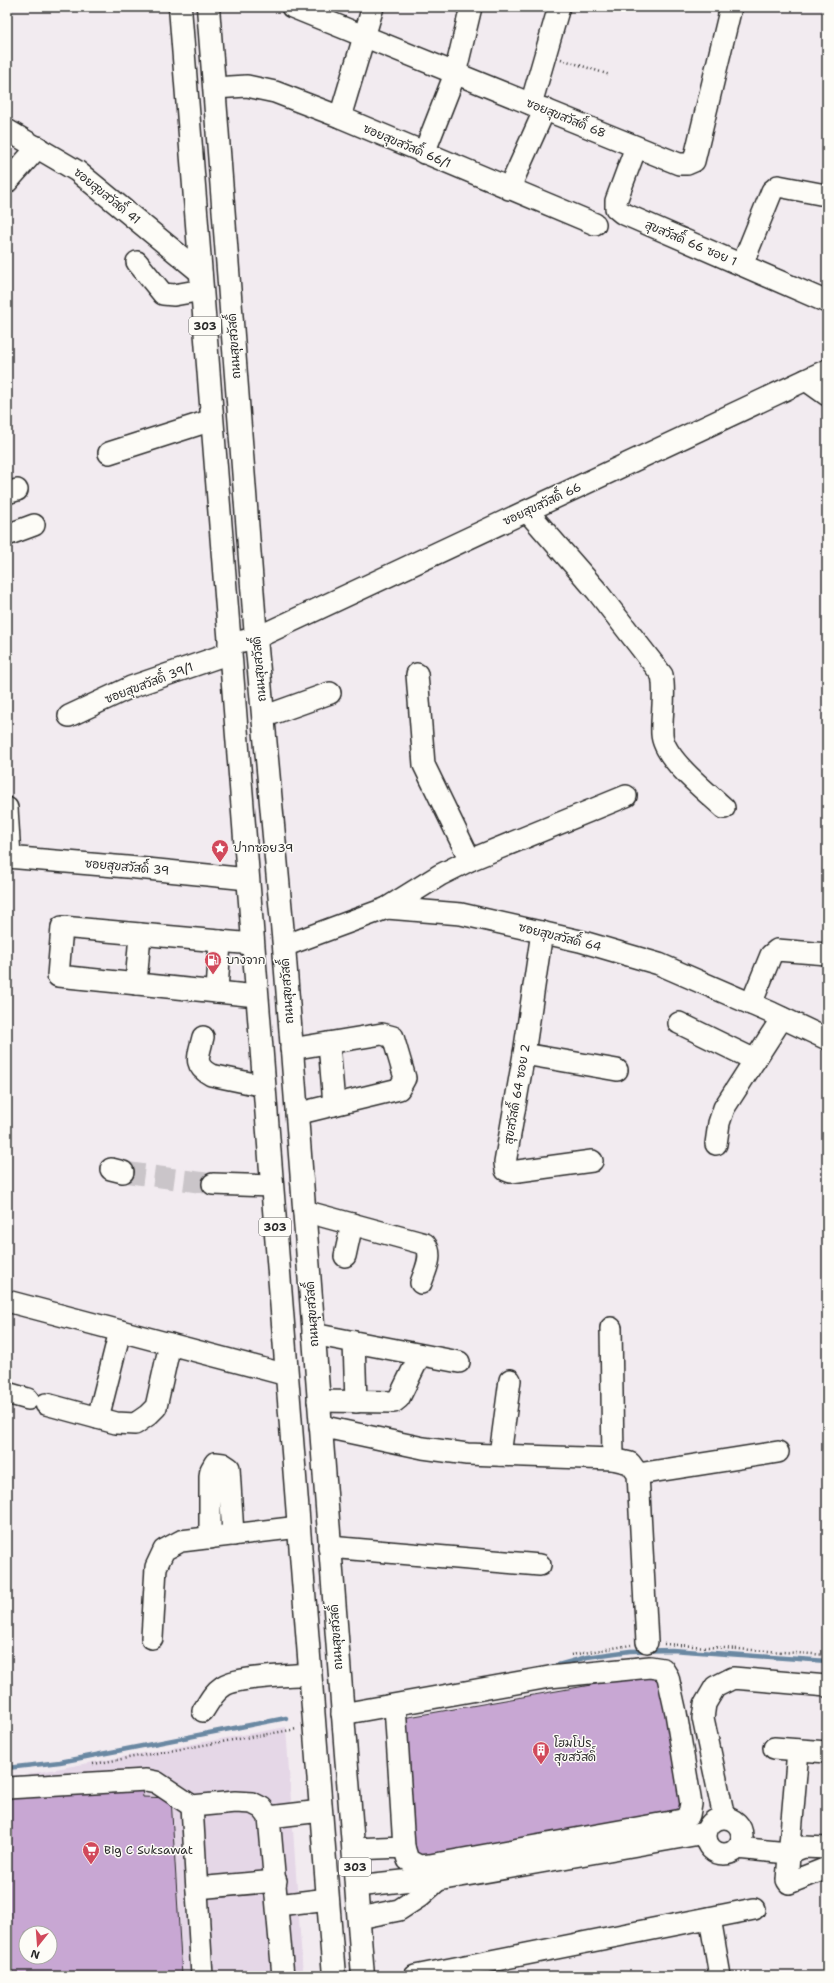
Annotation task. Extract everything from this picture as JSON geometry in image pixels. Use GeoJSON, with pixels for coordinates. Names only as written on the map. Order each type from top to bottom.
{"type":"FeatureCollection","features":[{"type":"Feature","properties":{"kind":"main road","name":"303"},"geometry":{"type":"LineString","coordinates":[[180,7],[334,1976]]}},
{"type":"Feature","properties":{"kind":"main road","name":"ถนนสุขสวัสดิ์"},"geometry":{"type":"LineString","coordinates":[[208,7],[256,638],[284,946],[363,1976]]}},
{"type":"Feature","properties":{"kind":"street","name":"ซอยสุขสวัสดิ์ 68"},"geometry":{"type":"LineString","coordinates":[[292,7],[679,164],[687,164],[694,161],[731,7]]}},
{"type":"Feature","properties":{"kind":"street"},"geometry":{"type":"LineString","coordinates":[[340,117],[373,7]]}},
{"type":"Feature","properties":{"kind":"street"},"geometry":{"type":"LineString","coordinates":[[424,153],[455,74],[471,7]]}},
{"type":"Feature","properties":{"kind":"street"},"geometry":{"type":"LineString","coordinates":[[509,189],[538,106],[546,54],[559,7]]}},
{"type":"Feature","properties":{"kind":"street","name":"ซอยสุขสวัสดิ์ 66/1"},"geometry":{"type":"LineString","coordinates":[[214,88],[247,86],[275,92],[340,117],[595,224]]}},
{"type":"Feature","properties":{"kind":"street","name":"ซอยสุขสวัสดิ์ 41"},"geometry":{"type":"LineString","coordinates":[[7,130],[77,171],[201,281]]}},
{"type":"Feature","properties":{"kind":"street"},"geometry":{"type":"LineString","coordinates":[[7,182],[38,147]]}},
{"type":"Feature","properties":{"kind":"street","name":"สุขสวัสดิ์ 66 ซอย 1"},"geometry":{"type":"LineString","coordinates":[[636,147],[616,201],[616,208],[622,213],[827,302]]}},
{"type":"Feature","properties":{"kind":"street"},"geometry":{"type":"LineString","coordinates":[[742,265],[772,191],[778,186],[820,194]]}},
{"type":"Feature","properties":{"kind":"street"},"geometry":{"type":"LineString","coordinates":[[137,262],[163,294],[174,295],[201,281]]}},
{"type":"Feature","properties":{"kind":"street","name":"ซอยสุขสวัสดิ์ 66"},"geometry":{"type":"LineString","coordinates":[[230,649],[827,370]]}},
{"type":"Feature","properties":{"kind":"street"},"geometry":{"type":"LineString","coordinates":[[806,380],[827,395]]}},
{"type":"Feature","properties":{"kind":"street"},"geometry":{"type":"LineString","coordinates":[[109,453],[212,420]]}},
{"type":"Feature","properties":{"kind":"street"},"geometry":{"type":"LineString","coordinates":[[527,511],[596,590],[662,675],[665,688],[662,734],[663,745],[672,758],[724,808]]}},
{"type":"Feature","properties":{"kind":"street"},"geometry":{"type":"LineString","coordinates":[[7,535],[34,525]]}},
{"type":"Feature","properties":{"kind":"street","name":"ซอยสุขสวัสดิ์ 39/1"},"geometry":{"type":"LineString","coordinates":[[69,716],[131,686],[230,649]]}},
{"type":"Feature","properties":{"kind":"street"},"geometry":{"type":"LineString","coordinates":[[417,674],[424,765],[470,860]]}},
{"type":"Feature","properties":{"kind":"street"},"geometry":{"type":"LineString","coordinates":[[263,717],[330,693]]}},
{"type":"Feature","properties":{"kind":"street"},"geometry":{"type":"LineString","coordinates":[[387,908],[440,875],[470,860],[626,796]]}},
{"type":"Feature","properties":{"kind":"street"},"geometry":{"type":"LineString","coordinates":[[7,808],[8,857]]}},
{"type":"Feature","properties":{"kind":"street","name":"ซอยสุขสวัสดิ์ 39"},"geometry":{"type":"LineString","coordinates":[[8,857],[127,866],[248,879]]}},
{"type":"Feature","properties":{"kind":"street","name":"ซอยสุขสวัสดิ์ 64"},"geometry":{"type":"LineString","coordinates":[[284,946],[387,908],[461,914],[580,941],[659,964],[827,1039]]}},
{"type":"Feature","properties":{"kind":"street"},"geometry":{"type":"LineString","coordinates":[[253,944],[62,927],[58,976],[257,996]]}},
{"type":"Feature","properties":{"kind":"street","name":"สุขสวัสดิ์ 64 ซอย 2"},"geometry":{"type":"LineString","coordinates":[[542,932],[524,1054],[505,1163],[506,1170],[511,1172],[592,1161]]}},
{"type":"Feature","properties":{"kind":"street"},"geometry":{"type":"LineString","coordinates":[[136,984],[140,934]]}},
{"type":"Feature","properties":{"kind":"street"},"geometry":{"type":"LineString","coordinates":[[217,992],[220,941]]}},
{"type":"Feature","properties":{"kind":"street"},"geometry":{"type":"LineString","coordinates":[[751,1004],[771,955],[777,950],[827,954]]}},
{"type":"Feature","properties":{"kind":"street"},"geometry":{"type":"LineString","coordinates":[[716,1144],[718,1123],[724,1108],[782,1018]]}},
{"type":"Feature","properties":{"kind":"street"},"geometry":{"type":"LineString","coordinates":[[679,1023],[755,1060]]}},
{"type":"Feature","properties":{"kind":"street"},"geometry":{"type":"LineString","coordinates":[[291,1049],[382,1034],[389,1035],[393,1037],[405,1078],[399,1089],[296,1114]]}},
{"type":"Feature","properties":{"kind":"street"},"geometry":{"type":"LineString","coordinates":[[203,1037],[198,1062],[199,1067],[204,1072],[211,1075],[264,1086]]}},
{"type":"Feature","properties":{"kind":"street"},"geometry":{"type":"LineString","coordinates":[[329,1043],[334,1105]]}},
{"type":"Feature","properties":{"kind":"street"},"geometry":{"type":"LineString","coordinates":[[524,1054],[617,1070]]}},
{"type":"Feature","properties":{"kind":"street"},"geometry":{"type":"LineString","coordinates":[[213,1184],[272,1186]]}},
{"type":"Feature","properties":{"kind":"street"},"geometry":{"type":"LineString","coordinates":[[304,1211],[425,1244],[429,1249],[430,1255],[421,1282]]}},
{"type":"Feature","properties":{"kind":"street"},"geometry":{"type":"LineString","coordinates":[[345,1256],[352,1224]]}},
{"type":"Feature","properties":{"kind":"street"},"geometry":{"type":"LineString","coordinates":[[7,1300],[286,1375]]}},
{"type":"Feature","properties":{"kind":"street"},"geometry":{"type":"LineString","coordinates":[[611,1328],[613,1459]]}},
{"type":"Feature","properties":{"kind":"street"},"geometry":{"type":"LineString","coordinates":[[98,1418],[120,1330]]}},
{"type":"Feature","properties":{"kind":"street"},"geometry":{"type":"LineString","coordinates":[[313,1334],[459,1362]]}},
{"type":"Feature","properties":{"kind":"street"},"geometry":{"type":"LineString","coordinates":[[354,1342],[356,1402]]}},
{"type":"Feature","properties":{"kind":"street"},"geometry":{"type":"LineString","coordinates":[[7,1393],[116,1423],[135,1424],[156,1407],[170,1344]]}},
{"type":"Feature","properties":{"kind":"street"},"geometry":{"type":"LineString","coordinates":[[318,1401],[394,1402],[399,1398],[420,1355]]}},
{"type":"Feature","properties":{"kind":"street"},"geometry":{"type":"LineString","coordinates":[[500,1455],[510,1380]]}},
{"type":"Feature","properties":{"kind":"street"},"geometry":{"type":"LineString","coordinates":[[320,1426],[423,1448],[467,1454],[613,1459],[630,1463],[638,1474],[647,1642]]}},
{"type":"Feature","properties":{"kind":"street"},"geometry":{"type":"LineString","coordinates":[[638,1474],[778,1452]]}},
{"type":"Feature","properties":{"kind":"street"},"geometry":{"type":"LineString","coordinates":[[210,1538],[210,1476],[211,1470],[215,1463],[223,1464],[229,1468],[233,1535]]}},
{"type":"Feature","properties":{"kind":"street"},"geometry":{"type":"LineString","coordinates":[[210,1499],[231,1498]]}},
{"type":"Feature","properties":{"kind":"street"},"geometry":{"type":"LineString","coordinates":[[152,1638],[156,1567],[164,1550],[181,1541],[298,1527]]}},
{"type":"Feature","properties":{"kind":"street"},"geometry":{"type":"LineString","coordinates":[[329,1547],[540,1565]]}},
{"type":"Feature","properties":{"kind":"street"},"geometry":{"type":"LineString","coordinates":[[342,1714],[395,1706],[549,1677],[650,1666],[663,1669],[668,1677],[676,1713],[691,1804],[689,1815],[682,1820],[419,1866],[408,1860],[404,1847],[395,1706]]}},
{"type":"Feature","properties":{"kind":"street"},"geometry":{"type":"LineString","coordinates":[[203,1711],[214,1694],[223,1686],[242,1680],[310,1674]]}},
{"type":"Feature","properties":{"kind":"street"},"geometry":{"type":"LineString","coordinates":[[724,1817],[703,1718],[705,1704],[715,1687],[733,1678],[827,1686]]}},
{"type":"Feature","properties":{"kind":"street"},"geometry":{"type":"LineString","coordinates":[[774,1748],[827,1752]]}},
{"type":"Feature","properties":{"kind":"street"},"geometry":{"type":"LineString","coordinates":[[798,1750],[794,1846],[787,1880],[789,1883],[827,1868]]}},
{"type":"Feature","properties":{"kind":"street"},"geometry":{"type":"LineString","coordinates":[[7,1788],[146,1780],[156,1782],[192,1806],[235,1802],[252,1803],[262,1808],[269,1817],[284,1976]]}},
{"type":"Feature","properties":{"kind":"street"},"geometry":{"type":"LineString","coordinates":[[192,1806],[202,1976]]}},
{"type":"Feature","properties":{"kind":"street"},"geometry":{"type":"LineString","coordinates":[[269,1817],[321,1811]]}},
{"type":"Feature","properties":{"kind":"street"},"geometry":{"type":"LineString","coordinates":[[740,1842],[740,1826],[724,1817],[710,1823],[705,1833],[708,1846],[713,1850],[725,1854],[740,1842],[827,1848]]}},
{"type":"Feature","properties":{"kind":"street"},"geometry":{"type":"LineString","coordinates":[[356,1886],[412,1880],[438,1880],[705,1833]]}},
{"type":"Feature","properties":{"kind":"street"},"geometry":{"type":"LineString","coordinates":[[353,1849],[404,1847]]}},
{"type":"Feature","properties":{"kind":"street"},"geometry":{"type":"LineString","coordinates":[[359,1918],[399,1910],[419,1897],[438,1880]]}},
{"type":"Feature","properties":{"kind":"street"},"geometry":{"type":"LineString","coordinates":[[197,1888],[276,1881]]}},
{"type":"Feature","properties":{"kind":"street"},"geometry":{"type":"LineString","coordinates":[[278,1905],[328,1899]]}},
{"type":"Feature","properties":{"kind":"street"},"geometry":{"type":"LineString","coordinates":[[415,1976],[754,1910]]}},
{"type":"Feature","properties":{"kind":"street"},"geometry":{"type":"LineString","coordinates":[[710,1918],[720,1976]]}},
{"type":"Feature","properties":{"kind":"path"},"geometry":{"type":"LineString","coordinates":[[546,54],[610,75]]}},
{"type":"Feature","properties":{"kind":"path"},"geometry":{"type":"LineString","coordinates":[[86,1764],[141,1757],[314,1726]]}},
{"type":"Feature","properties":{"kind":"shaded area"},"geometry":{"type":"Polygon","coordinates":[[[286,1727],[303,1976],[7,1976],[7,1778],[286,1727]]]}},
{"type":"Feature","properties":{"kind":"building","name":"โฮมโปร สุขสวัสดิ์"},"geometry":{"type":"Polygon","coordinates":[[[659,1673],[684,1812],[415,1858],[403,1718],[659,1673]]]}},
{"type":"Feature","properties":{"kind":"building","name":"Big C Suksawat"},"geometry":{"type":"Polygon","coordinates":[[[141,1782],[143,1797],[171,1798],[182,1976],[7,1976],[7,1791],[141,1782]]]}},
{"type":"Feature","properties":{"kind":"waterway"},"geometry":{"type":"LineString","coordinates":[[551,1667],[587,1657],[630,1651],[672,1650],[827,1661]]}},
{"type":"Feature","properties":{"kind":"waterway"},"geometry":{"type":"LineString","coordinates":[[7,1768],[60,1762],[286,1718]]}},
{"type":"Feature","properties":{"kind":"tunnel"},"geometry":{"type":"LineString","coordinates":[[123,1172],[213,1184]]}},
{"type":"Feature","properties":{"kind":"place","name":"ปากซอย39"},"geometry":{"type":"Point","coordinates":[220,863]}},
{"type":"Feature","properties":{"kind":"place","name":"บางจาก"},"geometry":{"type":"Point","coordinates":[213,975]}},
{"type":"Feature","properties":{"kind":"place","name":"โฮมโปร สุขสวัสดิ์"},"geometry":{"type":"Point","coordinates":[541,1765]}},
{"type":"Feature","properties":{"kind":"place","name":"Big C Suksawat"},"geometry":{"type":"Point","coordinates":[91,1865]}}]}
